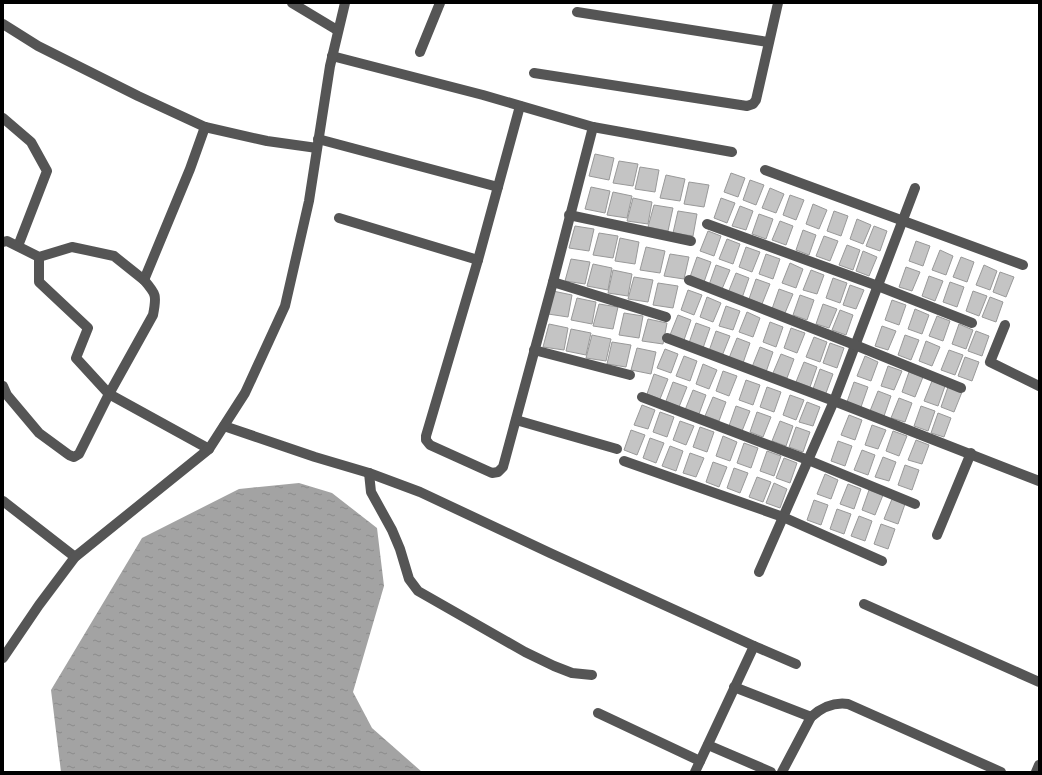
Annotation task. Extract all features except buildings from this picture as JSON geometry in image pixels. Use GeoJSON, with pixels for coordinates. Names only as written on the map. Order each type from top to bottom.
{"type":"FeatureCollection","features":[{"type":"Feature","properties":{"kind":"street"},"geometry":{"type":"LineString","coordinates":[[292,3],[338,30]]}},
{"type":"Feature","properties":{"kind":"street"},"geometry":{"type":"LineString","coordinates":[[3,658],[38,605],[75,557],[208,449],[245,393],[285,306],[309,201],[332,56],[345,3]]}},
{"type":"Feature","properties":{"kind":"street"},"geometry":{"type":"LineString","coordinates":[[420,52],[440,3]]}},
{"type":"Feature","properties":{"kind":"street"},"geometry":{"type":"LineString","coordinates":[[534,73],[747,106],[753,104],[756,100],[778,3]]}},
{"type":"Feature","properties":{"kind":"street"},"geometry":{"type":"LineString","coordinates":[[577,12],[768,42]]}},
{"type":"Feature","properties":{"kind":"street"},"geometry":{"type":"LineString","coordinates":[[3,24],[38,46],[138,96],[205,127],[266,141],[318,144],[498,187]]}},
{"type":"Feature","properties":{"kind":"street"},"geometry":{"type":"LineString","coordinates":[[332,56],[483,95],[593,127],[732,152]]}},
{"type":"Feature","properties":{"kind":"street"},"geometry":{"type":"LineString","coordinates":[[520,106],[478,260],[426,440],[430,445],[492,473],[498,472],[503,467],[593,127]]}},
{"type":"Feature","properties":{"kind":"street"},"geometry":{"type":"LineString","coordinates":[[3,118],[31,142],[47,171],[18,246]]}},
{"type":"Feature","properties":{"kind":"street"},"geometry":{"type":"LineString","coordinates":[[144,280],[190,169],[205,127]]}},
{"type":"Feature","properties":{"kind":"street"},"geometry":{"type":"LineString","coordinates":[[765,170],[1023,265]]}},
{"type":"Feature","properties":{"kind":"street"},"geometry":{"type":"LineString","coordinates":[[759,572],[834,400],[915,188]]}},
{"type":"Feature","properties":{"kind":"street"},"geometry":{"type":"LineString","coordinates":[[569,215],[691,241]]}},
{"type":"Feature","properties":{"kind":"street"},"geometry":{"type":"LineString","coordinates":[[339,218],[478,260]]}},
{"type":"Feature","properties":{"kind":"street"},"geometry":{"type":"LineString","coordinates":[[707,224],[878,286],[972,323]]}},
{"type":"Feature","properties":{"kind":"street"},"geometry":{"type":"LineString","coordinates":[[3,242],[7,241],[38,256],[72,247],[114,256],[144,280],[155,293],[153,314],[78,454],[74,457],[69,455],[39,432],[7,395],[3,386]]}},
{"type":"Feature","properties":{"kind":"street"},"geometry":{"type":"LineString","coordinates":[[38,256],[39,282],[88,328],[76,358],[109,394],[208,449]]}},
{"type":"Feature","properties":{"kind":"street"},"geometry":{"type":"LineString","coordinates":[[689,280],[961,388]]}},
{"type":"Feature","properties":{"kind":"street"},"geometry":{"type":"LineString","coordinates":[[553,282],[666,317]]}},
{"type":"Feature","properties":{"kind":"street"},"geometry":{"type":"LineString","coordinates":[[1006,326],[990,362],[1039,386]]}},
{"type":"Feature","properties":{"kind":"street"},"geometry":{"type":"LineString","coordinates":[[667,338],[834,400],[1039,481]]}},
{"type":"Feature","properties":{"kind":"street"},"geometry":{"type":"LineString","coordinates":[[534,350],[630,376]]}},
{"type":"Feature","properties":{"kind":"street"},"geometry":{"type":"LineString","coordinates":[[642,397],[808,460],[915,504]]}},
{"type":"Feature","properties":{"kind":"street"},"geometry":{"type":"LineString","coordinates":[[516,420],[617,449]]}},
{"type":"Feature","properties":{"kind":"street"},"geometry":{"type":"LineString","coordinates":[[224,426],[369,473],[420,492],[550,553],[796,664]]}},
{"type":"Feature","properties":{"kind":"street"},"geometry":{"type":"LineString","coordinates":[[937,535],[971,453]]}},
{"type":"Feature","properties":{"kind":"street"},"geometry":{"type":"LineString","coordinates":[[624,461],[783,517],[882,561]]}},
{"type":"Feature","properties":{"kind":"street"},"geometry":{"type":"LineString","coordinates":[[369,473],[371,492],[392,530],[400,549],[409,579],[418,590],[536,657],[572,673],[592,675]]}},
{"type":"Feature","properties":{"kind":"street"},"geometry":{"type":"LineString","coordinates":[[3,501],[75,557]]}},
{"type":"Feature","properties":{"kind":"street"},"geometry":{"type":"LineString","coordinates":[[864,604],[1039,682]]}},
{"type":"Feature","properties":{"kind":"street"},"geometry":{"type":"LineString","coordinates":[[694,772],[754,646]]}},
{"type":"Feature","properties":{"kind":"street"},"geometry":{"type":"LineString","coordinates":[[734,687],[811,717]]}},
{"type":"Feature","properties":{"kind":"street"},"geometry":{"type":"LineString","coordinates":[[782,772],[811,717],[817,711],[832,704],[848,704],[1001,772]]}},
{"type":"Feature","properties":{"kind":"street"},"geometry":{"type":"LineString","coordinates":[[598,713],[700,761]]}},
{"type":"Feature","properties":{"kind":"street"},"geometry":{"type":"LineString","coordinates":[[708,745],[771,772]]}},
{"type":"Feature","properties":{"kind":"street"},"geometry":{"type":"LineString","coordinates":[[1036,772],[1039,765]]}},
{"type":"Feature","properties":{"kind":"water"},"geometry":{"type":"Polygon","coordinates":[[[299,483],[332,493],[377,528],[384,586],[353,692],[372,728],[422,772],[61,772],[51,690],[142,538],[239,489],[299,483]]]}}]}
